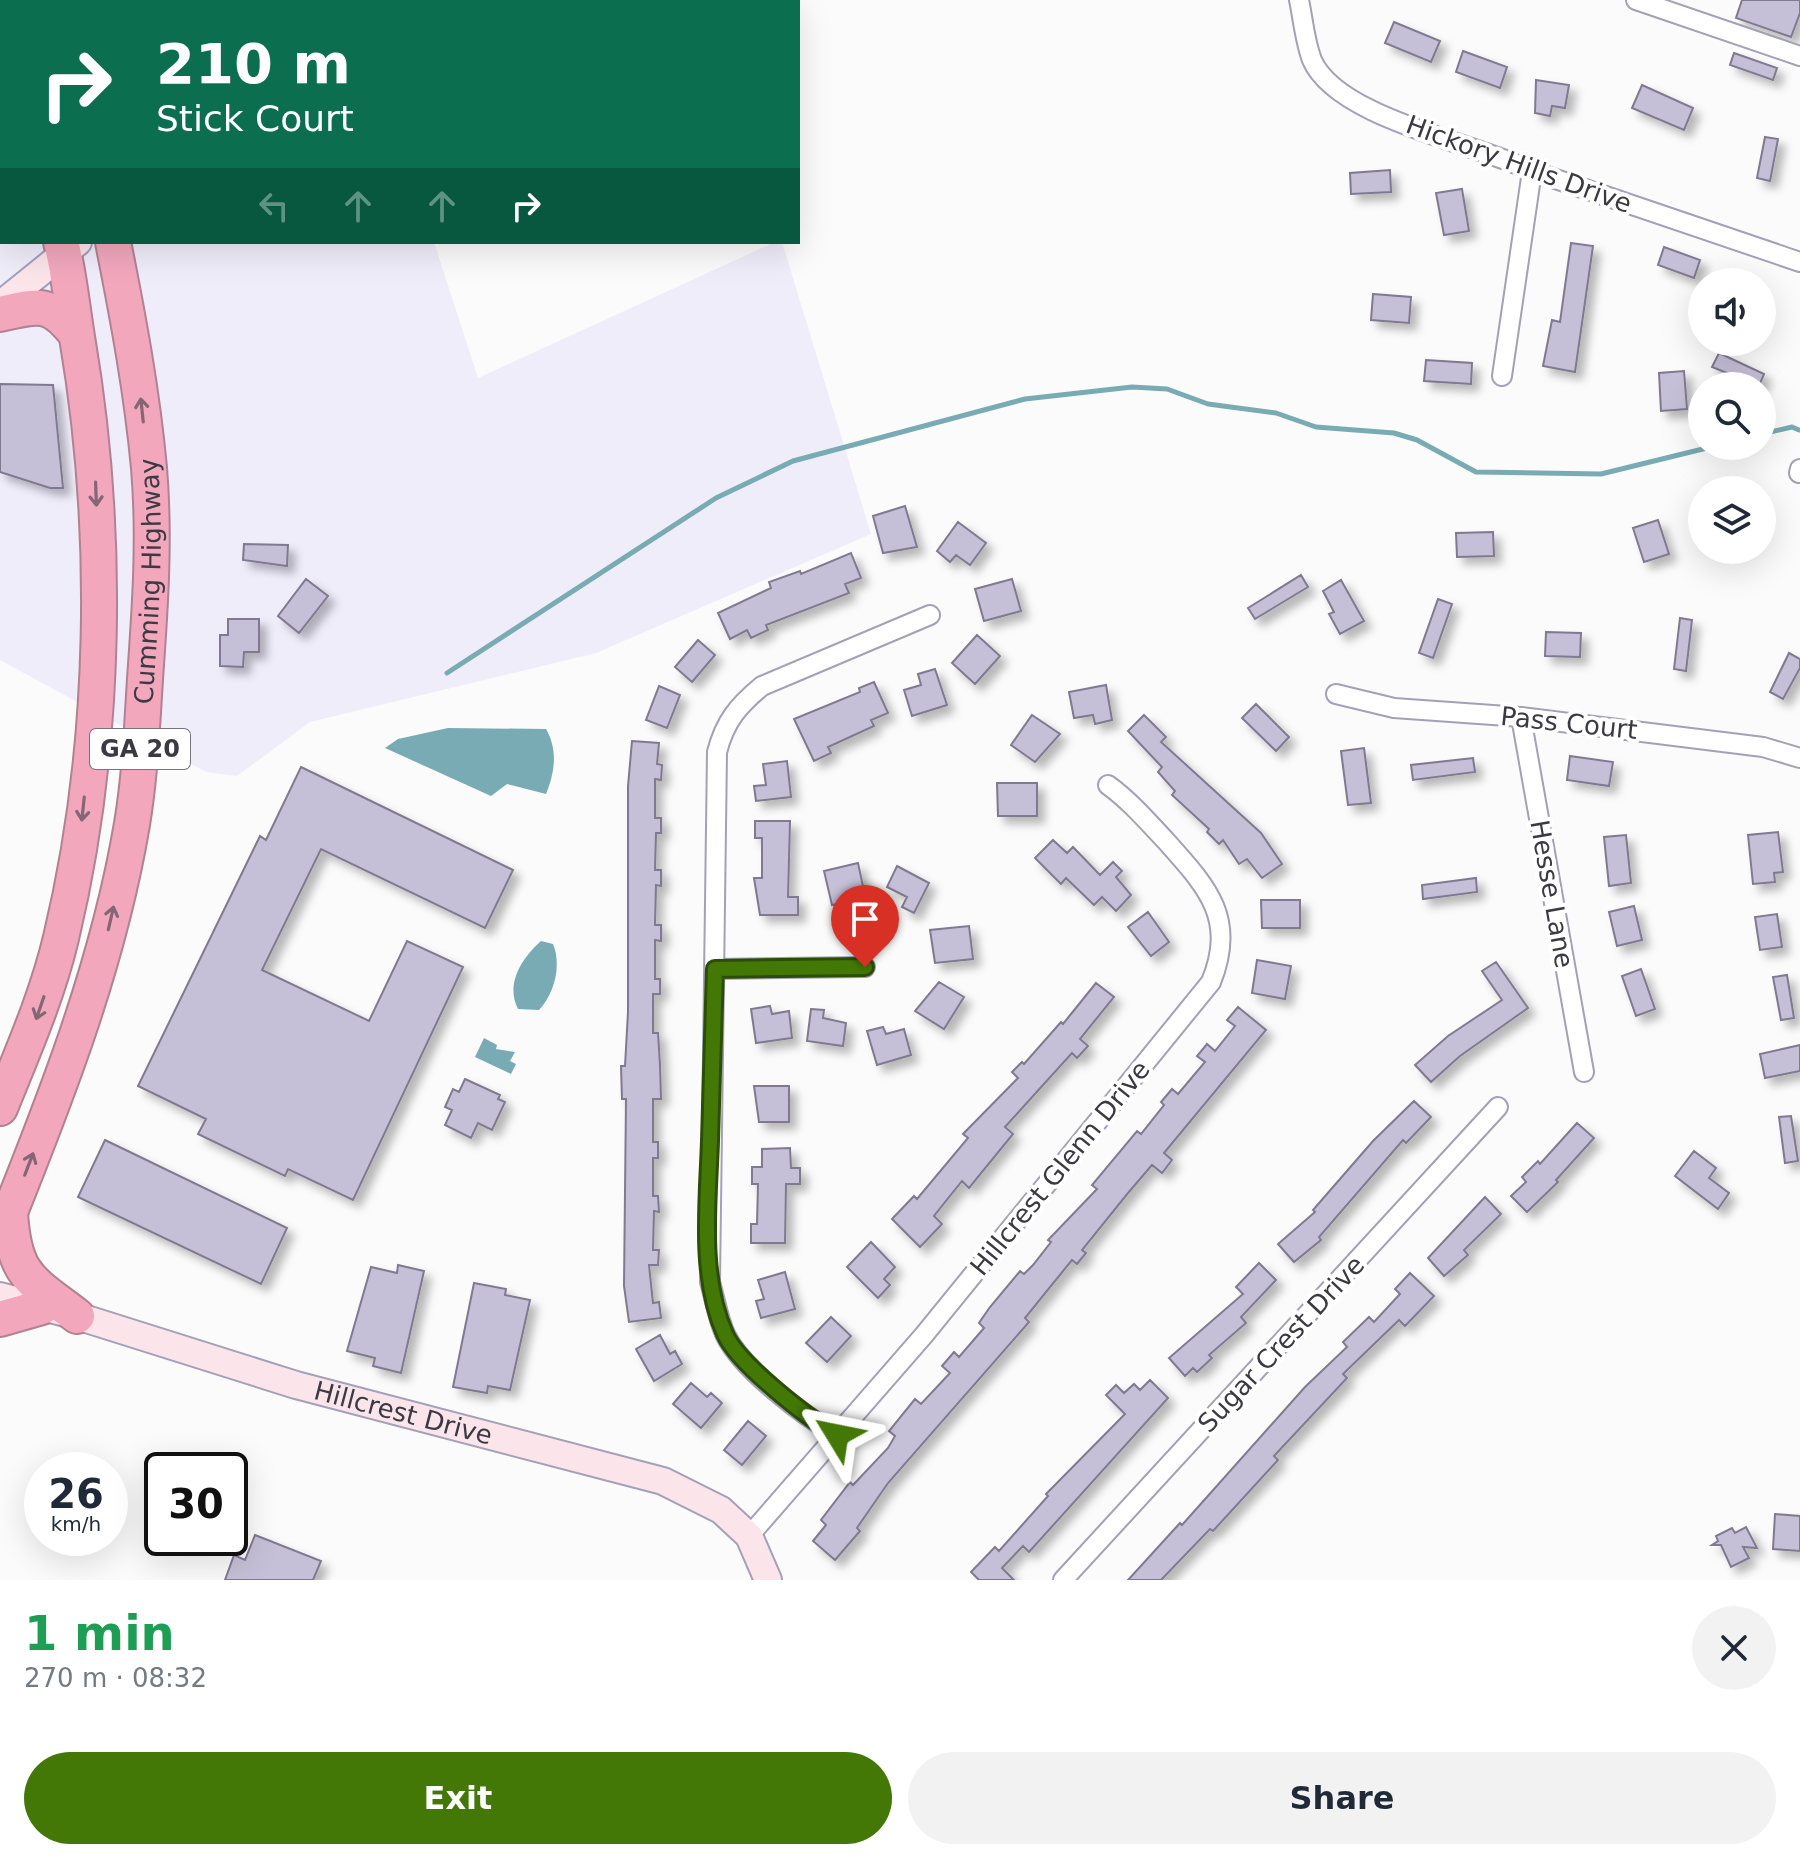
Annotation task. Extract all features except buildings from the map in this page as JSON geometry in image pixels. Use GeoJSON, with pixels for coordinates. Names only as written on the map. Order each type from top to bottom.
{"type":"FeatureCollection","features":[{"type":"Feature","properties":{"kind":"highway","name":"Cumming Highway"},"geometry":{"type":"LineString","coordinates":[[5,1225],[76,1042],[109,927],[132,824],[153,573],[149,470],[136,356],[113,244]]}},
{"type":"Feature","properties":{"kind":"highway","name":"Cumming Highway"},"geometry":{"type":"LineString","coordinates":[[0,1108],[39,1010],[61,939],[79,851],[94,706],[100,591],[96,482],[67,245]]}},
{"type":"Feature","properties":{"kind":"highway"},"geometry":{"type":"LineString","coordinates":[[0,314],[47,307],[59,313],[76,334]]}},
{"type":"Feature","properties":{"kind":"highway"},"geometry":{"type":"LineString","coordinates":[[5,1225],[23,1271],[77,1316]]}},
{"type":"Feature","properties":{"kind":"highway"},"geometry":{"type":"LineString","coordinates":[[0,1319],[42,1307]]}},
{"type":"Feature","properties":{"kind":"street","name":"Hickory Hills Drive"},"geometry":{"type":"LineString","coordinates":[[1299,0],[1312,59],[1324,80],[1343,96],[1371,111],[1504,157],[1532,171],[1800,262]]}},
{"type":"Feature","properties":{"kind":"street"},"geometry":{"type":"LineString","coordinates":[[1636,0],[1800,56]]}},
{"type":"Feature","properties":{"kind":"street"},"geometry":{"type":"LineString","coordinates":[[1502,376],[1532,171]]}},
{"type":"Feature","properties":{"kind":"street"},"geometry":{"type":"LineString","coordinates":[[0,305],[67,245]]}},
{"type":"Feature","properties":{"kind":"street"},"geometry":{"type":"LineString","coordinates":[[837,1435],[820,1425],[737,1355],[724,1334],[710,1282],[717,752],[723,726],[741,704],[762,686],[930,615]]}},
{"type":"Feature","properties":{"kind":"street","name":"Pass Court"},"geometry":{"type":"LineString","coordinates":[[1336,694],[1394,708],[1521,717],[1763,747],[1800,758]]}},
{"type":"Feature","properties":{"kind":"street","name":"Hesse Lane"},"geometry":{"type":"LineString","coordinates":[[1521,717],[1584,1072]]}},
{"type":"Feature","properties":{"kind":"street","name":"Hillcrest Glenn Drive"},"geometry":{"type":"LineString","coordinates":[[749,1536],[924,1335],[1211,982],[1220,959],[1221,925],[1206,886],[1129,800],[1108,785]]}},
{"type":"Feature","properties":{"kind":"street"},"geometry":{"type":"LineString","coordinates":[[715,969],[865,967]]}},
{"type":"Feature","properties":{"kind":"street","name":"Sugar Crest Drive"},"geometry":{"type":"LineString","coordinates":[[1063,1580],[1498,1107]]}},
{"type":"Feature","properties":{"kind":"street","name":"Hillcrest Drive"},"geometry":{"type":"LineString","coordinates":[[0,1296],[77,1316],[296,1385],[663,1481],[721,1510],[749,1536],[768,1580]]}},
{"type":"Feature","properties":{"kind":"shaded area"},"geometry":{"type":"Polygon","coordinates":[[[0,244],[435,244],[478,378],[771,244],[783,244],[871,534],[596,653],[310,722],[237,776],[206,772],[0,660],[0,244]]]}},
{"type":"Feature","properties":{"kind":"water"},"geometry":{"type":"Polygon","coordinates":[[[448,728],[546,729],[554,761],[546,794],[507,784],[491,796],[385,748],[398,739],[448,728]]]}},
{"type":"Feature","properties":{"kind":"water"},"geometry":{"type":"Polygon","coordinates":[[[541,941],[553,944],[556,952],[552,988],[539,1010],[518,1009],[513,990],[518,972],[541,941]]]}},
{"type":"Feature","properties":{"kind":"water"},"geometry":{"type":"Polygon","coordinates":[[[484,1038],[497,1045],[496,1049],[515,1052],[510,1061],[516,1064],[511,1074],[475,1057],[484,1038]]]}},
{"type":"Feature","properties":{"kind":"waterway"},"geometry":{"type":"LineString","coordinates":[[447,673],[716,498],[793,461],[1025,399],[1132,387],[1167,389],[1208,404],[1276,413],[1316,427],[1394,433],[1417,440],[1476,472],[1601,474],[1688,453]]}},
{"type":"Feature","properties":{"kind":"waterway"},"geometry":{"type":"LineString","coordinates":[[1776,431],[1792,427],[1799,430]]}},
{"type":"Feature","properties":{"kind":"route"},"geometry":{"type":"LineString","coordinates":[[837,1435],[820,1425],[737,1355],[724,1334],[710,1282],[709,1191],[715,969],[865,967]]}}]}
